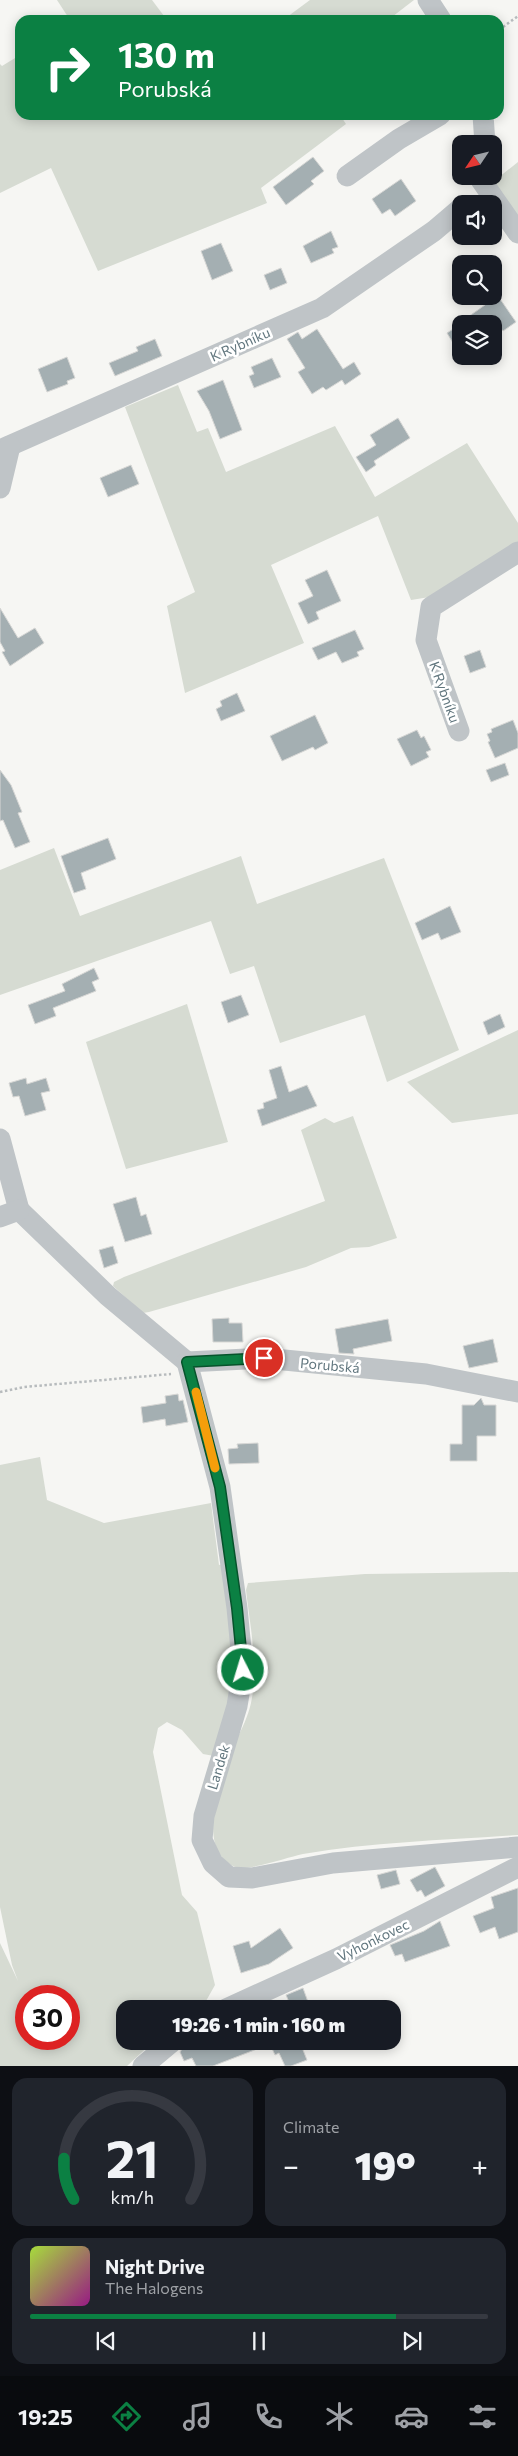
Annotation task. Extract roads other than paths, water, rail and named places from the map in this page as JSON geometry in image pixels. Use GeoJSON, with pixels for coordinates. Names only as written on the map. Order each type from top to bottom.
{"type":"FeatureCollection","features":[{"type":"Feature","properties":{"kind":"street"},"geometry":{"type":"LineString","coordinates":[[428,0],[438,15]]}},
{"type":"Feature","properties":{"kind":"street"},"geometry":{"type":"LineString","coordinates":[[347,176],[399,139],[431,120]]}},
{"type":"Feature","properties":{"kind":"street"},"geometry":{"type":"LineString","coordinates":[[483,120],[484,135]]}},
{"type":"Feature","properties":{"kind":"street"},"geometry":{"type":"LineString","coordinates":[[487,185],[518,233]]}},
{"type":"Feature","properties":{"kind":"street","name":"K Rybníku"},"geometry":{"type":"LineString","coordinates":[[5,448],[322,308],[434,232],[452,216]]}},
{"type":"Feature","properties":{"kind":"street"},"geometry":{"type":"LineString","coordinates":[[0,488],[5,448]]}},
{"type":"Feature","properties":{"kind":"street","name":"K Rybníku"},"geometry":{"type":"LineString","coordinates":[[459,731],[426,640],[431,607],[518,552]]}},
{"type":"Feature","properties":{"kind":"street"},"geometry":{"type":"LineString","coordinates":[[0,1139],[10,1214],[189,1367]]}},
{"type":"Feature","properties":{"kind":"street","name":"Porubská"},"geometry":{"type":"LineString","coordinates":[[189,1367],[264,1358],[426,1374],[518,1392]]}},
{"type":"Feature","properties":{"kind":"street","name":"Landek"},"geometry":{"type":"LineString","coordinates":[[189,1367],[220,1487],[237,1608],[243,1670],[237,1706],[204,1816],[202,1840],[213,1863],[229,1877],[252,1878],[333,1863],[518,1847]]}},
{"type":"Feature","properties":{"kind":"street","name":"Vyhonkovec"},"geometry":{"type":"LineString","coordinates":[[246,2000],[336,1959],[518,1867]]}},
{"type":"Feature","properties":{"kind":"street"},"geometry":{"type":"LineString","coordinates":[[143,2066],[162,2050]]}}]}
